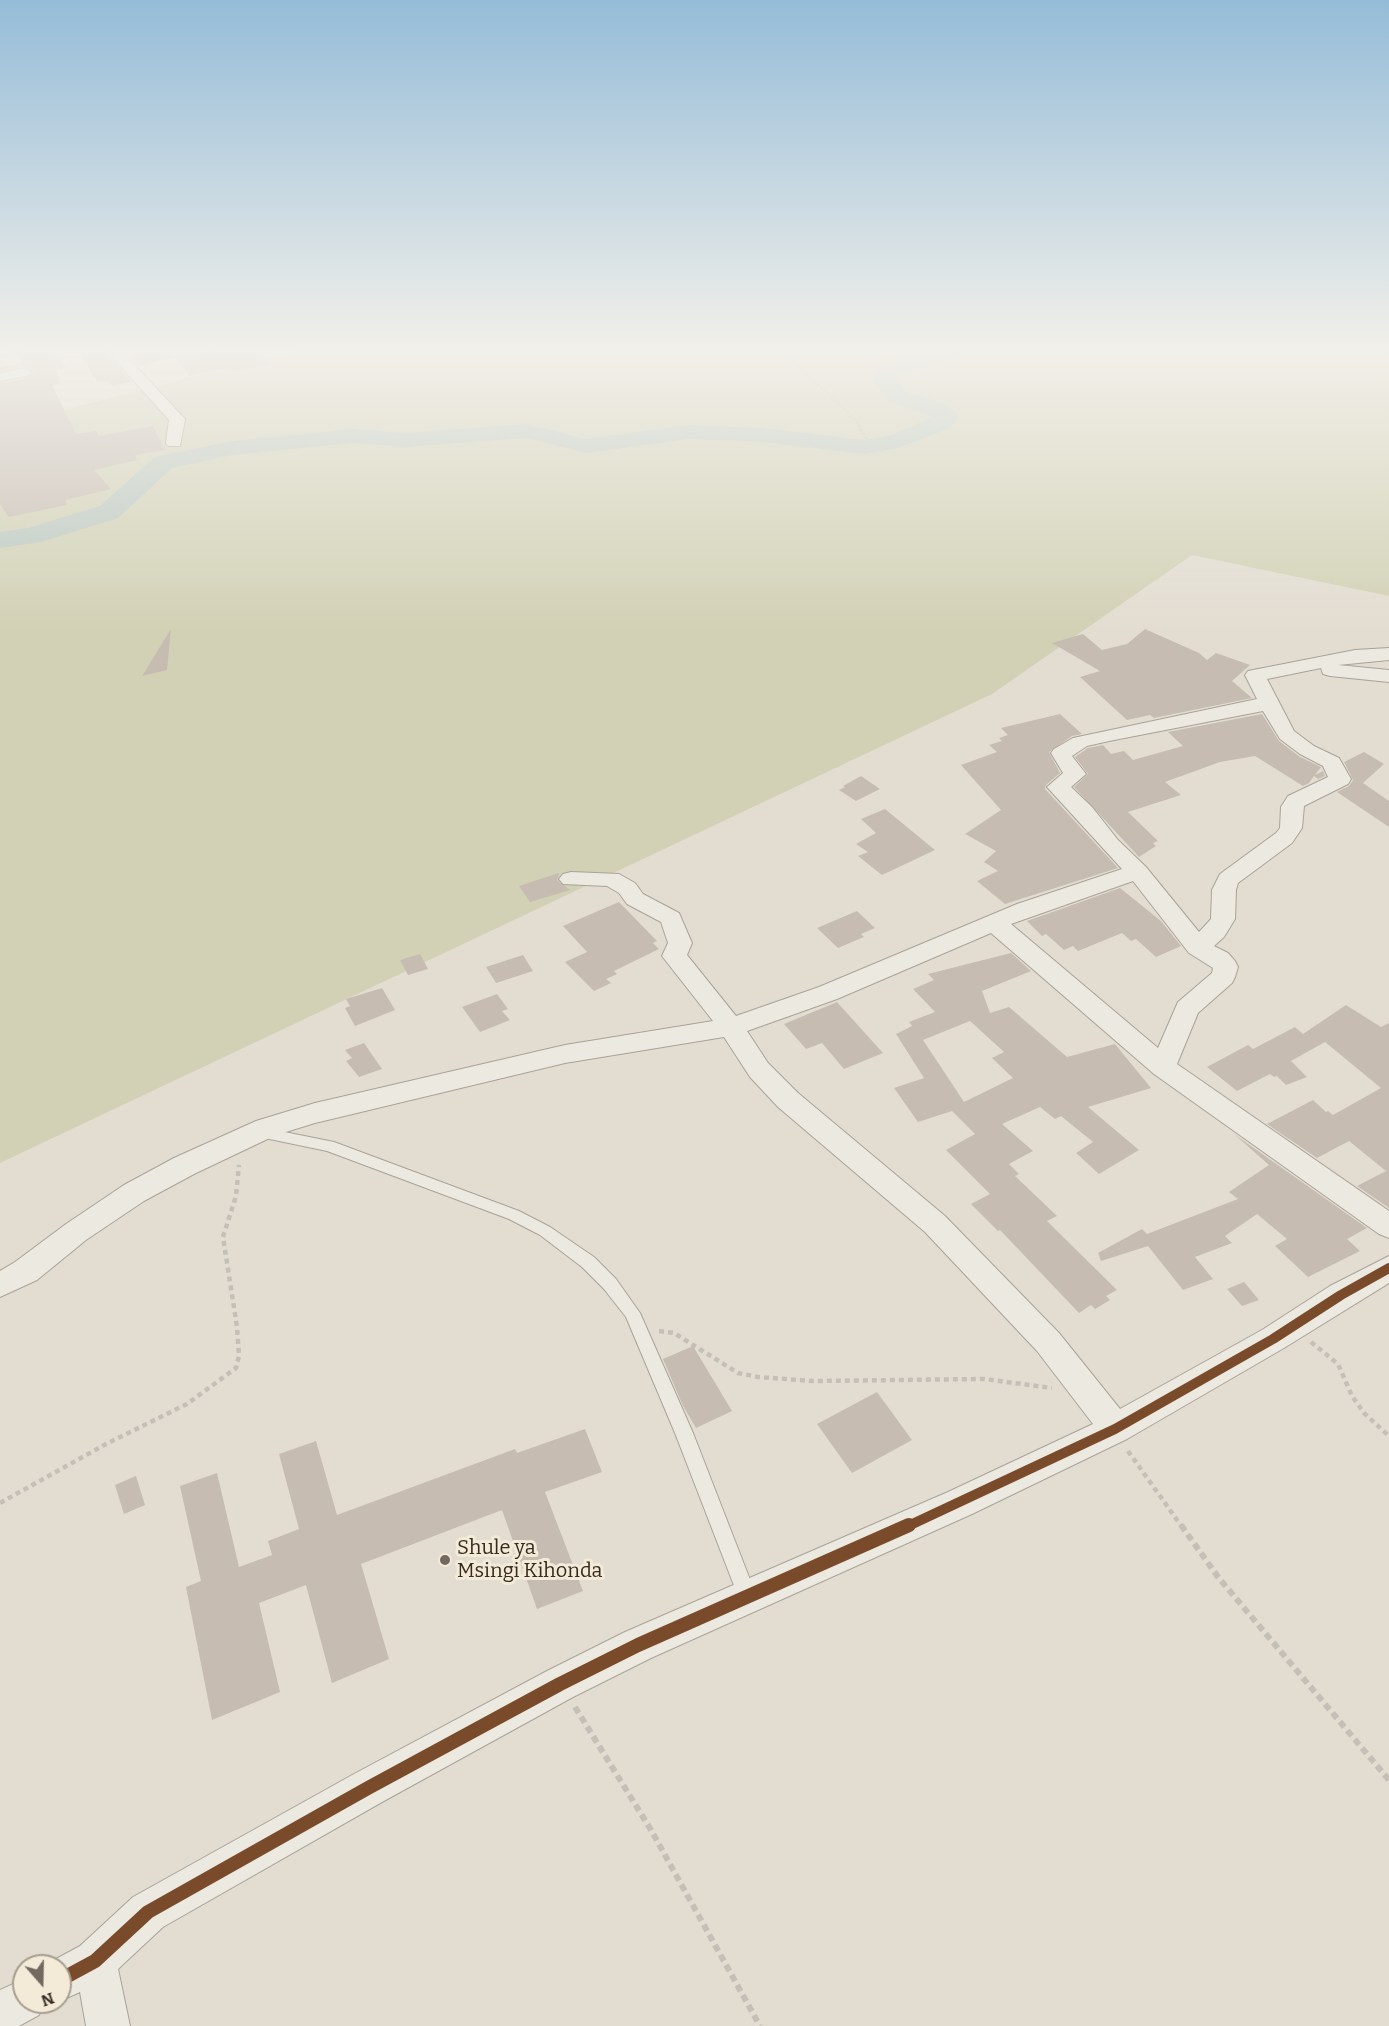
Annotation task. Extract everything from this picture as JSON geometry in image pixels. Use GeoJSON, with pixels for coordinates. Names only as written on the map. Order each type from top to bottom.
{"type":"FeatureCollection","features":[{"type":"Feature","properties":{"kind":"street"},"geometry":{"type":"LineString","coordinates":[[1198,947],[1212,935],[1222,919],[1224,890],[1228,879],[1284,838],[1291,828],[1293,807],[1296,801],[1340,779],[1332,762],[1307,750],[1287,735],[1255,675],[1358,656],[1389,654]]}},
{"type":"Feature","properties":{"kind":"street"},"geometry":{"type":"LineString","coordinates":[[1310,665],[1325,669],[1389,676]]}},
{"type":"Feature","properties":{"kind":"street"},"geometry":{"type":"LineString","coordinates":[[1163,1067],[1187,1008],[1226,974],[1223,963],[1198,947],[1138,872],[1110,845],[1084,812],[1071,799],[1065,797],[1058,787],[1075,774],[1061,753],[1080,742],[1109,735],[1243,707],[1270,704]]}},
{"type":"Feature","properties":{"kind":"street"},"geometry":{"type":"LineString","coordinates":[[0,1285],[26,1271],[76,1232],[134,1193],[258,1132],[315,1113],[565,1054],[731,1027],[828,993],[994,922],[1070,893],[1138,872]]}},
{"type":"Feature","properties":{"kind":"street"},"geometry":{"type":"LineString","coordinates":[[571,879],[611,879],[627,888],[635,899],[671,918],[680,943],[674,956],[690,973],[731,1027],[759,1070],[773,1085],[934,1224],[1048,1342],[1090,1394],[1115,1430]]}},
{"type":"Feature","properties":{"kind":"street"},"geometry":{"type":"LineString","coordinates":[[994,922],[1163,1067],[1389,1226]]}},
{"type":"Feature","properties":{"kind":"street"},"geometry":{"type":"LineString","coordinates":[[108,2026],[77,1970],[148,1912],[347,1800],[560,1684],[638,1645],[960,1503],[1115,1430],[1389,1268]]}},
{"type":"Feature","properties":{"kind":"lane"},"geometry":{"type":"LineString","coordinates":[[258,1132],[329,1146],[514,1215],[535,1225],[580,1256],[610,1284],[627,1304],[684,1432],[747,1595]]}},
{"type":"Feature","properties":{"kind":"path"},"geometry":{"type":"LineString","coordinates":[[0,1503],[106,1444],[187,1404],[236,1368],[239,1356],[237,1327],[223,1238],[239,1179],[238,1162],[232,1143]]}},
{"type":"Feature","properties":{"kind":"path"},"geometry":{"type":"LineString","coordinates":[[1293,1326],[1338,1364],[1357,1404],[1389,1436]]}},
{"type":"Feature","properties":{"kind":"path"},"geometry":{"type":"LineString","coordinates":[[637,1329],[674,1333],[738,1373],[758,1377],[823,1381],[984,1379],[1090,1394]]}},
{"type":"Feature","properties":{"kind":"path"},"geometry":{"type":"LineString","coordinates":[[1115,1430],[1154,1491],[1218,1577],[1389,1780]]}},
{"type":"Feature","properties":{"kind":"path"},"geometry":{"type":"LineString","coordinates":[[560,1684],[651,1830],[760,2026]]}},
{"type":"Feature","properties":{"kind":"green space"},"geometry":{"type":"Polygon","coordinates":[[[0,445],[1389,445],[1389,596],[1192,555],[992,694],[0,1163],[0,445]]]}},
{"type":"Feature","properties":{"kind":"building"},"geometry":{"type":"Polygon","coordinates":[[[0,445],[162,445],[165,450],[135,455],[137,460],[94,470],[111,489],[65,500],[67,505],[9,517],[0,504],[0,445]]]}},
{"type":"Feature","properties":{"kind":"building"},"geometry":{"type":"Polygon","coordinates":[[[171,629],[167,670],[142,676],[171,629]]]}},
{"type":"Feature","properties":{"kind":"building"},"geometry":{"type":"Polygon","coordinates":[[[1145,629],[1199,653],[1207,660],[1216,653],[1250,665],[1232,681],[1252,698],[1154,718],[1150,715],[1127,720],[1080,677],[1100,671],[1052,643],[1083,634],[1102,650],[1127,644],[1145,629]]]}},
{"type":"Feature","properties":{"kind":"building"},"geometry":{"type":"Polygon","coordinates":[[[1060,714],[1082,734],[1072,736],[1049,752],[1060,773],[1046,785],[1045,789],[1118,868],[1005,904],[977,881],[998,871],[984,862],[996,851],[965,834],[1001,810],[961,765],[997,752],[989,745],[1002,741],[999,738],[1008,735],[1001,728],[1060,714]]]}},
{"type":"Feature","properties":{"kind":"building"},"geometry":{"type":"Polygon","coordinates":[[[1262,714],[1279,741],[1300,757],[1321,767],[1315,775],[1323,771],[1325,776],[1318,779],[1314,776],[1309,783],[1303,786],[1255,756],[1220,762],[1165,782],[1181,795],[1128,812],[1158,841],[1153,843],[1156,846],[1139,857],[1074,787],[1088,774],[1075,757],[1088,748],[1103,745],[1111,754],[1124,751],[1133,760],[1183,746],[1168,732],[1262,714]]]}},
{"type":"Feature","properties":{"kind":"building"},"geometry":{"type":"Polygon","coordinates":[[[1364,752],[1384,764],[1363,783],[1389,801],[1389,827],[1337,792],[1349,786],[1353,780],[1344,762],[1364,752]]]}},
{"type":"Feature","properties":{"kind":"building"},"geometry":{"type":"Polygon","coordinates":[[[861,776],[880,789],[856,801],[839,790],[845,787],[843,786],[861,776]]]}},
{"type":"Feature","properties":{"kind":"building"},"geometry":{"type":"Polygon","coordinates":[[[885,809],[935,850],[882,875],[858,856],[868,852],[856,844],[876,833],[861,819],[885,809]]]}},
{"type":"Feature","properties":{"kind":"building"},"geometry":{"type":"Polygon","coordinates":[[[559,873],[557,880],[570,890],[530,902],[519,886],[559,873]]]}},
{"type":"Feature","properties":{"kind":"building"},"geometry":{"type":"Polygon","coordinates":[[[1120,888],[1161,921],[1181,946],[1156,957],[1136,939],[1131,941],[1122,933],[1078,951],[1073,946],[1064,950],[1046,934],[1042,936],[1027,921],[1120,888]]]}},
{"type":"Feature","properties":{"kind":"building"},"geometry":{"type":"Polygon","coordinates":[[[619,902],[657,941],[653,943],[659,949],[614,971],[617,974],[606,979],[611,983],[594,991],[565,962],[587,952],[563,926],[619,902]]]}},
{"type":"Feature","properties":{"kind":"building"},"geometry":{"type":"Polygon","coordinates":[[[857,911],[875,928],[861,934],[864,937],[838,948],[817,928],[857,911]]]}},
{"type":"Feature","properties":{"kind":"building"},"geometry":{"type":"Polygon","coordinates":[[[1011,953],[1031,971],[982,991],[990,1013],[1009,1007],[1067,1057],[1115,1044],[1151,1088],[1088,1107],[1139,1150],[1099,1174],[1076,1153],[1093,1142],[1061,1116],[1055,1119],[1040,1107],[1002,1124],[1033,1151],[1009,1164],[1019,1174],[1015,1176],[1057,1216],[1047,1221],[1117,1290],[1106,1296],[1110,1300],[1095,1309],[1091,1305],[1079,1313],[1000,1230],[998,1231],[971,1204],[990,1194],[946,1150],[975,1134],[952,1111],[918,1122],[894,1088],[924,1078],[896,1034],[912,1026],[909,1022],[935,1012],[913,989],[934,980],[928,974],[1011,953]],[[970,1021],[923,1040],[964,1102],[1013,1078],[992,1058],[1004,1052],[970,1021]]]}},
{"type":"Feature","properties":{"kind":"building"},"geometry":{"type":"Polygon","coordinates":[[[420,954],[428,969],[408,975],[400,960],[420,954]]]}},
{"type":"Feature","properties":{"kind":"building"},"geometry":{"type":"Polygon","coordinates":[[[523,955],[533,971],[496,983],[486,967],[523,955]]]}},
{"type":"Feature","properties":{"kind":"building"},"geometry":{"type":"Polygon","coordinates":[[[382,988],[395,1010],[355,1026],[345,1008],[350,1006],[346,999],[382,988]]]}},
{"type":"Feature","properties":{"kind":"building"},"geometry":{"type":"Polygon","coordinates":[[[497,994],[508,1009],[502,1011],[510,1020],[480,1032],[462,1007],[497,994]]]}},
{"type":"Feature","properties":{"kind":"building"},"geometry":{"type":"Polygon","coordinates":[[[837,1002],[883,1053],[844,1069],[822,1043],[806,1049],[784,1024],[837,1002]]]}},
{"type":"Feature","properties":{"kind":"building"},"geometry":{"type":"Polygon","coordinates":[[[1346,1005],[1381,1027],[1389,1023],[1389,1208],[1357,1186],[1386,1171],[1349,1141],[1317,1158],[1267,1124],[1313,1100],[1333,1115],[1381,1088],[1325,1042],[1291,1061],[1307,1077],[1286,1085],[1277,1076],[1270,1074],[1237,1091],[1207,1067],[1248,1045],[1253,1049],[1295,1027],[1303,1034],[1346,1005]]]}},
{"type":"Feature","properties":{"kind":"building"},"geometry":{"type":"Polygon","coordinates":[[[364,1043],[382,1069],[359,1077],[346,1061],[352,1058],[345,1050],[364,1043]]]}},
{"type":"Feature","properties":{"kind":"building"},"geometry":{"type":"Polygon","coordinates":[[[1234,1134],[1367,1228],[1347,1239],[1360,1251],[1308,1277],[1275,1246],[1287,1239],[1257,1214],[1225,1236],[1232,1243],[1195,1257],[1213,1279],[1183,1290],[1148,1246],[1101,1261],[1098,1253],[1142,1229],[1147,1234],[1238,1199],[1229,1192],[1269,1165],[1234,1134]]]}},
{"type":"Feature","properties":{"kind":"building"},"geometry":{"type":"Polygon","coordinates":[[[1244,1282],[1259,1300],[1242,1306],[1227,1289],[1244,1282]]]}},
{"type":"Feature","properties":{"kind":"building"},"geometry":{"type":"Polygon","coordinates":[[[693,1346],[732,1411],[696,1428],[683,1406],[663,1359],[693,1346]]]}},
{"type":"Feature","properties":{"kind":"building"},"geometry":{"type":"Polygon","coordinates":[[[877,1392],[912,1440],[852,1473],[817,1424],[877,1392]]]}},
{"type":"Feature","properties":{"kind":"building"},"geometry":{"type":"Polygon","coordinates":[[[585,1429],[602,1472],[545,1492],[583,1591],[537,1609],[502,1510],[361,1564],[389,1659],[332,1683],[306,1585],[259,1603],[280,1692],[212,1720],[186,1587],[201,1581],[180,1486],[217,1473],[239,1567],[272,1555],[268,1541],[299,1529],[279,1454],[316,1441],[337,1515],[515,1449],[517,1453],[585,1429]]]}},
{"type":"Feature","properties":{"kind":"building"},"geometry":{"type":"Polygon","coordinates":[[[136,1476],[145,1505],[124,1514],[115,1485],[136,1476]]]}},
{"type":"Feature","properties":{"kind":"waterway"},"geometry":{"type":"LineString","coordinates":[[0,540],[31,536],[109,512],[164,462],[232,448],[267,445]]}},
{"type":"Feature","properties":{"kind":"waterway"},"geometry":{"type":"LineString","coordinates":[[580,445],[597,445]]}},
{"type":"Feature","properties":{"kind":"waterway"},"geometry":{"type":"LineString","coordinates":[[844,445],[865,447],[878,445]]}},
{"type":"Feature","properties":{"kind":"transit line"},"geometry":{"type":"LineString","coordinates":[[72,1973],[95,1961],[148,1912],[368,1788],[560,1684],[638,1645],[960,1503],[1115,1429],[1273,1339],[1341,1295],[1389,1268]]}},
{"type":"Feature","properties":{"kind":"place","name":"Shule ya Msingi Kihonda"},"geometry":{"type":"Point","coordinates":[445,1560]}}]}
